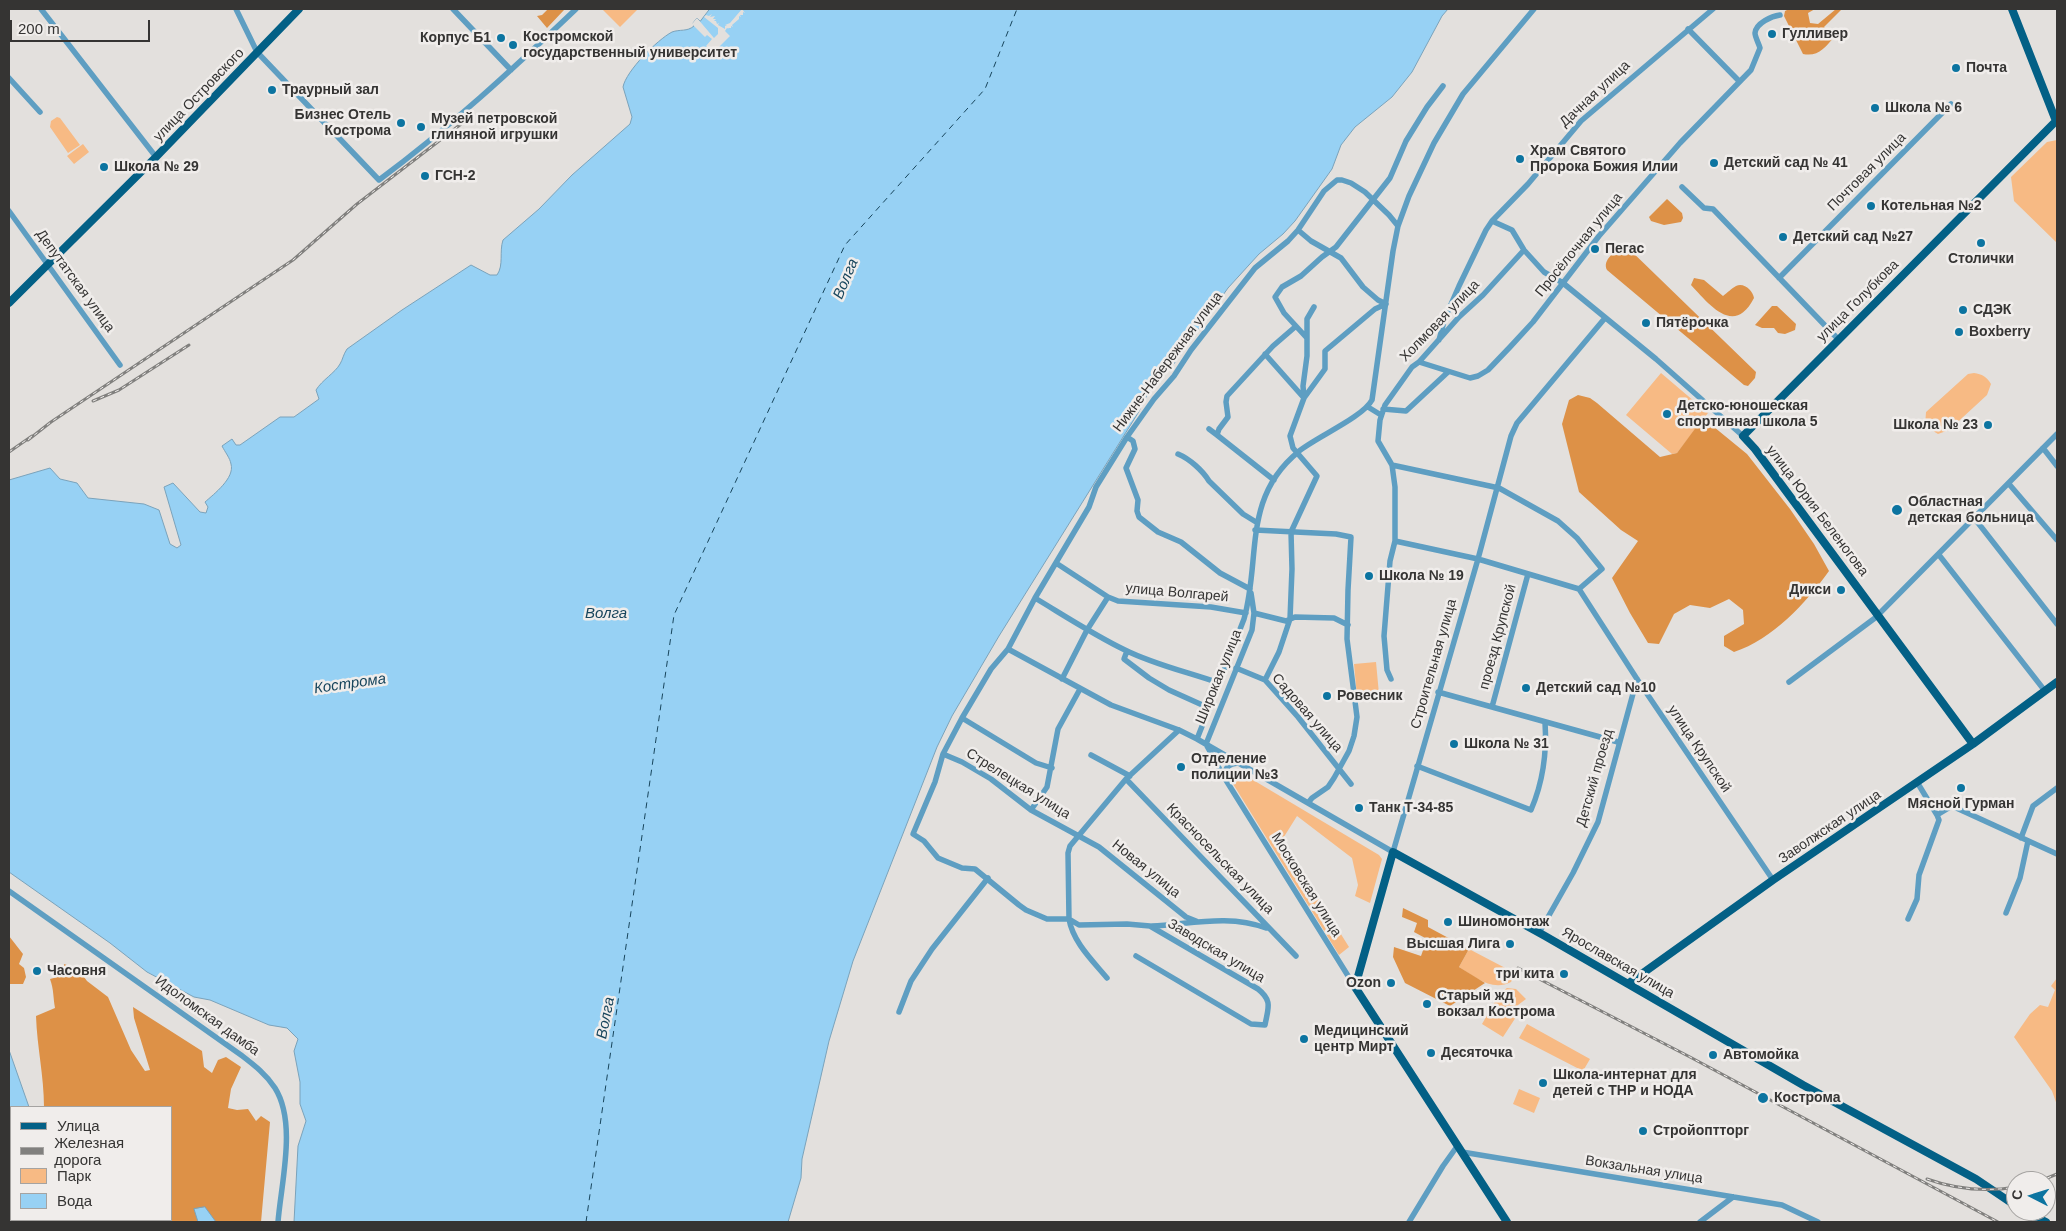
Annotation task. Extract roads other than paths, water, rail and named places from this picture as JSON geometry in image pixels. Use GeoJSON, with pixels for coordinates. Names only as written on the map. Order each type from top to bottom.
{"type":"FeatureCollection","features":[{"type":"Feature","properties":{"kind":"main road","name":"улица Островского"},"geometry":{"type":"LineString","coordinates":[[9,303],[156,157],[299,9]]}},
{"type":"Feature","properties":{"kind":"main road"},"geometry":{"type":"LineString","coordinates":[[2012,9],[2057,121]]}},
{"type":"Feature","properties":{"kind":"main road","name":"улица Голубкова"},"geometry":{"type":"LineString","coordinates":[[1742,436],[2057,121]]}},
{"type":"Feature","properties":{"kind":"main road","name":"улица Юрия Беленогова"},"geometry":{"type":"LineString","coordinates":[[1742,436],[1755,449],[1879,614],[1973,744]]}},
{"type":"Feature","properties":{"kind":"main road","name":"Заволжская улица"},"geometry":{"type":"LineString","coordinates":[[1629,983],[1773,880],[1973,744],[2057,682]]}},
{"type":"Feature","properties":{"kind":"main road","name":"Ярославская улица"},"geometry":{"type":"LineString","coordinates":[[1393,852],[1629,983],[1803,1085],[1976,1179],[2006,1199]]}},
{"type":"Feature","properties":{"kind":"main road","name":"Строительная улица"},"geometry":{"type":"LineString","coordinates":[[1355,987],[1393,852]]}},
{"type":"Feature","properties":{"kind":"main road","name":"Московская улица"},"geometry":{"type":"LineString","coordinates":[[1355,987],[1507,1222]]}},
{"type":"Feature","properties":{"kind":"street"},"geometry":{"type":"LineString","coordinates":[[41,9],[156,157]]}},
{"type":"Feature","properties":{"kind":"street"},"geometry":{"type":"LineString","coordinates":[[236,9],[257,52],[379,180],[438,134],[512,70],[576,9]]}},
{"type":"Feature","properties":{"kind":"street"},"geometry":{"type":"LineString","coordinates":[[453,9],[512,70]]}},
{"type":"Feature","properties":{"kind":"street"},"geometry":{"type":"LineString","coordinates":[[1448,372],[1406,411],[1382,412],[1368,407],[1374,394],[1398,226],[1409,196],[1434,143],[1463,94],[1534,9]]}},
{"type":"Feature","properties":{"kind":"street","name":"Дачная улица"},"geometry":{"type":"LineString","coordinates":[[1439,342],[1445,318],[1458,286],[1492,220],[1528,184],[1581,121],[1713,9]]}},
{"type":"Feature","properties":{"kind":"street","name":"Просёлочная улица"},"geometry":{"type":"LineString","coordinates":[[1420,362],[1470,378],[1488,370],[1527,328],[1599,236],[1680,143],[1751,70],[1758,57],[1760,48],[1755,34],[1756,29],[1770,16],[1780,15]]}},
{"type":"Feature","properties":{"kind":"street"},"geometry":{"type":"LineString","coordinates":[[1688,29],[1739,81]]}},
{"type":"Feature","properties":{"kind":"street"},"geometry":{"type":"LineString","coordinates":[[9,78],[40,112]]}},
{"type":"Feature","properties":{"kind":"street"},"geometry":{"type":"LineString","coordinates":[[1306,337],[1284,313],[1275,297],[1282,287],[1301,276],[1336,247],[1390,178],[1406,141],[1427,107],[1443,86]]}},
{"type":"Feature","properties":{"kind":"street","name":"Почтовая улица"},"geometry":{"type":"LineString","coordinates":[[1779,278],[1951,104]]}},
{"type":"Feature","properties":{"kind":"street","name":"Нижне-Набережная улица"},"geometry":{"type":"LineString","coordinates":[[913,834],[936,782],[943,754],[991,669],[1008,649],[1035,598],[1089,507],[1096,487],[1154,399],[1174,376],[1191,350],[1255,268],[1288,241],[1298,230],[1324,191],[1337,180],[1351,183],[1373,199],[1398,226]]}},
{"type":"Feature","properties":{"kind":"street"},"geometry":{"type":"LineString","coordinates":[[1682,187],[1704,208],[1713,209],[1838,339]]}},
{"type":"Feature","properties":{"kind":"street","name":"Депутатская улица"},"geometry":{"type":"LineString","coordinates":[[9,211],[120,365]]}},
{"type":"Feature","properties":{"kind":"street","name":"улица Юрия Беленогова"},"geometry":{"type":"LineString","coordinates":[[1492,220],[1512,230],[1524,250],[1544,272],[1563,283],[1656,359],[1742,436]]}},
{"type":"Feature","properties":{"kind":"street"},"geometry":{"type":"LineString","coordinates":[[1298,230],[1312,241],[1341,258],[1370,294],[1386,304]]}},
{"type":"Feature","properties":{"kind":"street","name":"Холмовая улица"},"geometry":{"type":"LineString","coordinates":[[1382,412],[1412,367],[1420,362],[1459,317],[1483,295],[1524,250]]}},
{"type":"Feature","properties":{"kind":"street"},"geometry":{"type":"LineString","coordinates":[[1265,680],[1279,652],[1290,619],[1291,532],[1317,476],[1290,442],[1290,432],[1304,398],[1325,368],[1325,351],[1375,309],[1386,304]]}},
{"type":"Feature","properties":{"kind":"street"},"geometry":{"type":"LineString","coordinates":[[1304,398],[1303,386],[1307,356],[1306,337],[1308,319],[1314,307]]}},
{"type":"Feature","properties":{"kind":"street","name":"Строительная улица"},"geometry":{"type":"LineString","coordinates":[[1393,852],[1478,559],[1511,436],[1517,423],[1604,318]]}},
{"type":"Feature","properties":{"kind":"street"},"geometry":{"type":"LineString","coordinates":[[1217,436],[1219,429],[1228,417],[1227,396],[1266,354],[1295,327]]}},
{"type":"Feature","properties":{"kind":"street"},"geometry":{"type":"LineString","coordinates":[[1266,354],[1304,398]]}},
{"type":"Feature","properties":{"kind":"street","name":"Широкая улица"},"geometry":{"type":"LineString","coordinates":[[1197,739],[1246,613],[1256,522],[1265,496],[1274,480],[1297,452],[1368,407]]}},
{"type":"Feature","properties":{"kind":"street"},"geometry":{"type":"LineString","coordinates":[[1382,412],[1378,442],[1392,465],[1395,495],[1395,541],[1390,561],[1384,636],[1387,670],[1391,679]]}},
{"type":"Feature","properties":{"kind":"street"},"geometry":{"type":"LineString","coordinates":[[1209,429],[1274,480]]}},
{"type":"Feature","properties":{"kind":"street"},"geometry":{"type":"LineString","coordinates":[[1789,682],[1879,614],[2057,434]]}},
{"type":"Feature","properties":{"kind":"street"},"geometry":{"type":"LineString","coordinates":[[1128,437],[1133,441],[1135,449],[1127,464],[1126,471],[1138,500],[1137,511],[1139,517],[1158,532],[1181,542],[1220,573],[1250,589]]}},
{"type":"Feature","properties":{"kind":"street"},"geometry":{"type":"LineString","coordinates":[[2043,448],[2057,466]]}},
{"type":"Feature","properties":{"kind":"street"},"geometry":{"type":"LineString","coordinates":[[1178,454],[1184,456],[1206,476],[1209,482],[1243,514],[1256,522]]}},
{"type":"Feature","properties":{"kind":"street"},"geometry":{"type":"LineString","coordinates":[[1392,465],[1496,487],[1558,521],[1576,538],[1602,569],[1579,589],[1478,559],[1395,541]]}},
{"type":"Feature","properties":{"kind":"street"},"geometry":{"type":"LineString","coordinates":[[2009,484],[2057,540]]}},
{"type":"Feature","properties":{"kind":"street"},"geometry":{"type":"LineString","coordinates":[[1975,519],[2057,624]]}},
{"type":"Feature","properties":{"kind":"street"},"geometry":{"type":"LineString","coordinates":[[1255,530],[1336,534],[1351,537],[1347,638],[1357,717],[1354,736],[1339,769],[1328,787],[1308,803]]}},
{"type":"Feature","properties":{"kind":"street"},"geometry":{"type":"LineString","coordinates":[[1939,555],[2045,691]]}},
{"type":"Feature","properties":{"kind":"street","name":"улица Волгарей"},"geometry":{"type":"LineString","coordinates":[[1056,563],[1108,597],[1128,603],[1211,607],[1246,613]]}},
{"type":"Feature","properties":{"kind":"street","name":"проезд Крупской"},"geometry":{"type":"LineString","coordinates":[[1492,707],[1528,574]]}},
{"type":"Feature","properties":{"kind":"street","name":"Широкая улица"},"geometry":{"type":"LineString","coordinates":[[1206,744],[1252,630],[1254,613],[1250,589]]}},
{"type":"Feature","properties":{"kind":"street","name":"улица Крупской"},"geometry":{"type":"LineString","coordinates":[[1579,589],[1637,679],[1773,880]]}},
{"type":"Feature","properties":{"kind":"street"},"geometry":{"type":"LineString","coordinates":[[1062,679],[1087,630],[1108,597]]}},
{"type":"Feature","properties":{"kind":"street"},"geometry":{"type":"LineString","coordinates":[[1035,598],[1087,630],[1127,651],[1167,667],[1219,683]]}},
{"type":"Feature","properties":{"kind":"street"},"geometry":{"type":"LineString","coordinates":[[1254,613],[1286,621],[1295,617],[1334,618],[1348,625]]}},
{"type":"Feature","properties":{"kind":"street"},"geometry":{"type":"LineString","coordinates":[[1008,649],[1111,705],[1179,730],[1206,744]]}},
{"type":"Feature","properties":{"kind":"street"},"geometry":{"type":"LineString","coordinates":[[1127,651],[1124,659],[1142,673],[1168,690],[1209,708]]}},
{"type":"Feature","properties":{"kind":"street","name":"Садовая улица"},"geometry":{"type":"LineString","coordinates":[[1236,668],[1265,680],[1298,717],[1351,784]]}},
{"type":"Feature","properties":{"kind":"street","name":"Детский проезд"},"geometry":{"type":"LineString","coordinates":[[1539,933],[1573,873],[1598,822],[1618,742],[1637,679]]}},
{"type":"Feature","properties":{"kind":"street"},"geometry":{"type":"LineString","coordinates":[[1031,810],[1047,787],[1058,729],[1080,689]]}},
{"type":"Feature","properties":{"kind":"street"},"geometry":{"type":"LineString","coordinates":[[1438,692],[1618,742]]}},
{"type":"Feature","properties":{"kind":"street"},"geometry":{"type":"LineString","coordinates":[[962,718],[1036,763],[1052,768]]}},
{"type":"Feature","properties":{"kind":"street"},"geometry":{"type":"LineString","coordinates":[[1417,766],[1531,810],[1537,796],[1547,748],[1545,722]]}},
{"type":"Feature","properties":{"kind":"street"},"geometry":{"type":"LineString","coordinates":[[1106,978],[1074,937],[1069,919],[1068,853],[1070,846],[1128,778],[1179,730]]}},
{"type":"Feature","properties":{"kind":"street","name":"Ярославская улица"},"geometry":{"type":"LineString","coordinates":[[1206,744],[1393,852]]}},
{"type":"Feature","properties":{"kind":"street","name":"Московская улица"},"geometry":{"type":"LineString","coordinates":[[1206,744],[1224,777],[1355,987]]}},
{"type":"Feature","properties":{"kind":"street","name":"Стрелецкая улица"},"geometry":{"type":"LineString","coordinates":[[943,754],[962,762],[991,779],[1031,810],[1078,836]]}},
{"type":"Feature","properties":{"kind":"street","name":"Красносельская улица"},"geometry":{"type":"LineString","coordinates":[[1091,755],[1128,778],[1296,956]]}},
{"type":"Feature","properties":{"kind":"street"},"geometry":{"type":"LineString","coordinates":[[1224,777],[1230,764],[1239,763]]}},
{"type":"Feature","properties":{"kind":"street"},"geometry":{"type":"LineString","coordinates":[[1908,919],[1917,899],[1919,875],[1939,820],[1917,782]]}},
{"type":"Feature","properties":{"kind":"street"},"geometry":{"type":"LineString","coordinates":[[2022,838],[2033,806],[2057,788]]}},
{"type":"Feature","properties":{"kind":"street"},"geometry":{"type":"LineString","coordinates":[[1937,815],[1952,806],[2057,854]]}},
{"type":"Feature","properties":{"kind":"street","name":"Заводская улица"},"geometry":{"type":"LineString","coordinates":[[913,834],[924,840],[938,858],[962,868],[976,869],[1026,910],[1047,919],[1069,919],[1079,925],[1127,924],[1150,926],[1258,989],[1266,996],[1269,1002],[1265,1025],[1252,1024],[1136,956]]}},
{"type":"Feature","properties":{"kind":"street","name":"Новая улица"},"geometry":{"type":"LineString","coordinates":[[1078,836],[1099,847],[1181,913],[1196,922]]}},
{"type":"Feature","properties":{"kind":"street"},"geometry":{"type":"LineString","coordinates":[[2006,913],[2020,878],[2028,841]]}},
{"type":"Feature","properties":{"kind":"street"},"geometry":{"type":"LineString","coordinates":[[900,1012],[911,981],[932,949],[988,878]]}},
{"type":"Feature","properties":{"kind":"street","name":"Идоломская дамба"},"geometry":{"type":"LineString","coordinates":[[9,891],[241,1055],[265,1075],[279,1097],[286,1127],[278,1222]]}},
{"type":"Feature","properties":{"kind":"street"},"geometry":{"type":"LineString","coordinates":[[1150,926],[1214,920],[1244,922],[1268,928]]}},
{"type":"Feature","properties":{"kind":"street"},"geometry":{"type":"LineString","coordinates":[[1409,1222],[1443,1166],[1460,1148]]}},
{"type":"Feature","properties":{"kind":"street","name":"Вокзальная улица"},"geometry":{"type":"LineString","coordinates":[[1460,1148],[1789,1207],[1818,1222]]}},
{"type":"Feature","properties":{"kind":"street"},"geometry":{"type":"LineString","coordinates":[[1700,1222],[1733,1197]]}},
{"type":"Feature","properties":{"kind":"water","name":"Волга"},"geometry":{"type":"Polygon","coordinates":[[[710,9],[1448,9],[1442,16],[1412,72],[1392,97],[1355,127],[1341,145],[1332,169],[1295,221],[1259,254],[1228,288],[1173,365],[1148,393],[1138,413],[999,636],[952,716],[937,747],[853,961],[829,1041],[802,1159],[801,1178],[788,1222],[294,1222],[298,1146],[306,1121],[300,1104],[300,1082],[294,1051],[298,1039],[287,1028],[269,1025],[210,1000],[194,997],[147,972],[110,943],[9,872],[9,480],[50,468],[60,479],[77,483],[88,498],[144,504],[159,510],[170,544],[177,548],[181,545],[164,487],[173,483],[200,512],[206,513],[208,507],[205,502],[223,485],[230,475],[230,459],[222,446],[232,439],[236,445],[240,445],[280,417],[294,417],[319,399],[316,390],[338,367],[347,349],[471,265],[490,275],[497,275],[500,267],[503,240],[630,124],[632,117],[623,87],[625,80],[636,65],[666,36],[672,32],[691,28],[694,26],[693,23],[697,18],[700,21],[710,9]]]}},
{"type":"Feature","properties":{"kind":"water"},"geometry":{"type":"Polygon","coordinates":[[[9,1050],[29,1106],[10,1106],[10,1128],[9,1050]]]}},
{"type":"Feature","properties":{"kind":"water"},"geometry":{"type":"Polygon","coordinates":[[[205,1207],[216,1222],[198,1222],[194,1209],[205,1207]]]}},
{"type":"Feature","properties":{"kind":"railway"},"geometry":{"type":"LineString","coordinates":[[28,440],[51,422],[293,260],[357,204],[465,121]]}},
{"type":"Feature","properties":{"kind":"railway"},"geometry":{"type":"LineString","coordinates":[[93,401],[119,390],[189,345]]}},
{"type":"Feature","properties":{"kind":"railway"},"geometry":{"type":"LineString","coordinates":[[9,452],[32,436]]}},
{"type":"Feature","properties":{"kind":"railway"},"geometry":{"type":"LineString","coordinates":[[1518,968],[1690,1057],[1998,1222]]}},
{"type":"Feature","properties":{"kind":"railway"},"geometry":{"type":"LineString","coordinates":[[1927,1179],[1971,1189],[2006,1189]]}},
{"type":"Feature","properties":{"kind":"place","name":"Гулливер"},"geometry":{"type":"Point","coordinates":[1772,34]}},
{"type":"Feature","properties":{"kind":"place","name":"Корпус Б1"},"geometry":{"type":"Point","coordinates":[501,38]}},
{"type":"Feature","properties":{"kind":"place","name":"Костромской государственный университет"},"geometry":{"type":"Point","coordinates":[513,45]}},
{"type":"Feature","properties":{"kind":"place","name":"Почта"},"geometry":{"type":"Point","coordinates":[1956,68]}},
{"type":"Feature","properties":{"kind":"place","name":"Траурный зал"},"geometry":{"type":"Point","coordinates":[272,90]}},
{"type":"Feature","properties":{"kind":"place","name":"Школа № 6"},"geometry":{"type":"Point","coordinates":[1875,108]}},
{"type":"Feature","properties":{"kind":"place","name":"Бизнес Отель Кострома"},"geometry":{"type":"Point","coordinates":[401,123]}},
{"type":"Feature","properties":{"kind":"place","name":"Музей петровской глиняной игрушки"},"geometry":{"type":"Point","coordinates":[421,127]}},
{"type":"Feature","properties":{"kind":"place","name":"Храм Святого Пророка Божия Илии"},"geometry":{"type":"Point","coordinates":[1520,159]}},
{"type":"Feature","properties":{"kind":"place","name":"Детский сад № 41"},"geometry":{"type":"Point","coordinates":[1714,163]}},
{"type":"Feature","properties":{"kind":"place","name":"Школа № 29"},"geometry":{"type":"Point","coordinates":[104,167]}},
{"type":"Feature","properties":{"kind":"place","name":"ГСН-2"},"geometry":{"type":"Point","coordinates":[425,176]}},
{"type":"Feature","properties":{"kind":"place","name":"Котельная №2"},"geometry":{"type":"Point","coordinates":[1871,206]}},
{"type":"Feature","properties":{"kind":"place","name":"Детский сад №27"},"geometry":{"type":"Point","coordinates":[1783,237]}},
{"type":"Feature","properties":{"kind":"place","name":"Столички"},"geometry":{"type":"Point","coordinates":[1981,243]}},
{"type":"Feature","properties":{"kind":"place","name":"Пегас"},"geometry":{"type":"Point","coordinates":[1595,249]}},
{"type":"Feature","properties":{"kind":"place","name":"СДЭК"},"geometry":{"type":"Point","coordinates":[1963,310]}},
{"type":"Feature","properties":{"kind":"place","name":"Пятёрочка"},"geometry":{"type":"Point","coordinates":[1646,323]}},
{"type":"Feature","properties":{"kind":"place","name":"Boxberry"},"geometry":{"type":"Point","coordinates":[1959,332]}},
{"type":"Feature","properties":{"kind":"place","name":"Детско-юношеская спортивная школа 5"},"geometry":{"type":"Point","coordinates":[1667,414]}},
{"type":"Feature","properties":{"kind":"place","name":"Школа № 23"},"geometry":{"type":"Point","coordinates":[1988,425]}},
{"type":"Feature","properties":{"kind":"place","name":"Областная детская больница"},"geometry":{"type":"Point","coordinates":[1897,510]}},
{"type":"Feature","properties":{"kind":"place","name":"Школа № 19"},"geometry":{"type":"Point","coordinates":[1369,576]}},
{"type":"Feature","properties":{"kind":"place","name":"Дикси"},"geometry":{"type":"Point","coordinates":[1841,590]}},
{"type":"Feature","properties":{"kind":"place","name":"Детский сад №10"},"geometry":{"type":"Point","coordinates":[1526,688]}},
{"type":"Feature","properties":{"kind":"place","name":"Ровесник"},"geometry":{"type":"Point","coordinates":[1327,696]}},
{"type":"Feature","properties":{"kind":"place","name":"Школа № 31"},"geometry":{"type":"Point","coordinates":[1454,744]}},
{"type":"Feature","properties":{"kind":"place","name":"Отделение полиции №3"},"geometry":{"type":"Point","coordinates":[1181,767]}},
{"type":"Feature","properties":{"kind":"place","name":"Мясной Гурман"},"geometry":{"type":"Point","coordinates":[1961,788]}},
{"type":"Feature","properties":{"kind":"place","name":"Танк Т-34-85"},"geometry":{"type":"Point","coordinates":[1359,808]}},
{"type":"Feature","properties":{"kind":"place","name":"Шиномонтаж"},"geometry":{"type":"Point","coordinates":[1448,922]}},
{"type":"Feature","properties":{"kind":"place","name":"Высшая Лига"},"geometry":{"type":"Point","coordinates":[1510,944]}},
{"type":"Feature","properties":{"kind":"place","name":"Часовня"},"geometry":{"type":"Point","coordinates":[37,971]}},
{"type":"Feature","properties":{"kind":"place","name":"три кита"},"geometry":{"type":"Point","coordinates":[1564,974]}},
{"type":"Feature","properties":{"kind":"place","name":"Ozon"},"geometry":{"type":"Point","coordinates":[1391,983]}},
{"type":"Feature","properties":{"kind":"place","name":"Старый жд вокзал Кострома"},"geometry":{"type":"Point","coordinates":[1427,1004]}},
{"type":"Feature","properties":{"kind":"place","name":"Медицинский центр Мирт"},"geometry":{"type":"Point","coordinates":[1304,1039]}},
{"type":"Feature","properties":{"kind":"place","name":"Десяточка"},"geometry":{"type":"Point","coordinates":[1431,1053]}},
{"type":"Feature","properties":{"kind":"place","name":"Автомойка"},"geometry":{"type":"Point","coordinates":[1713,1055]}},
{"type":"Feature","properties":{"kind":"place","name":"Школа-интернат для детей с ТНР и НОДА"},"geometry":{"type":"Point","coordinates":[1543,1083]}},
{"type":"Feature","properties":{"kind":"place","name":"Кострома"},"geometry":{"type":"Point","coordinates":[1763,1098]}},
{"type":"Feature","properties":{"kind":"place","name":"Стройоптторг"},"geometry":{"type":"Point","coordinates":[1643,1131]}}]}
